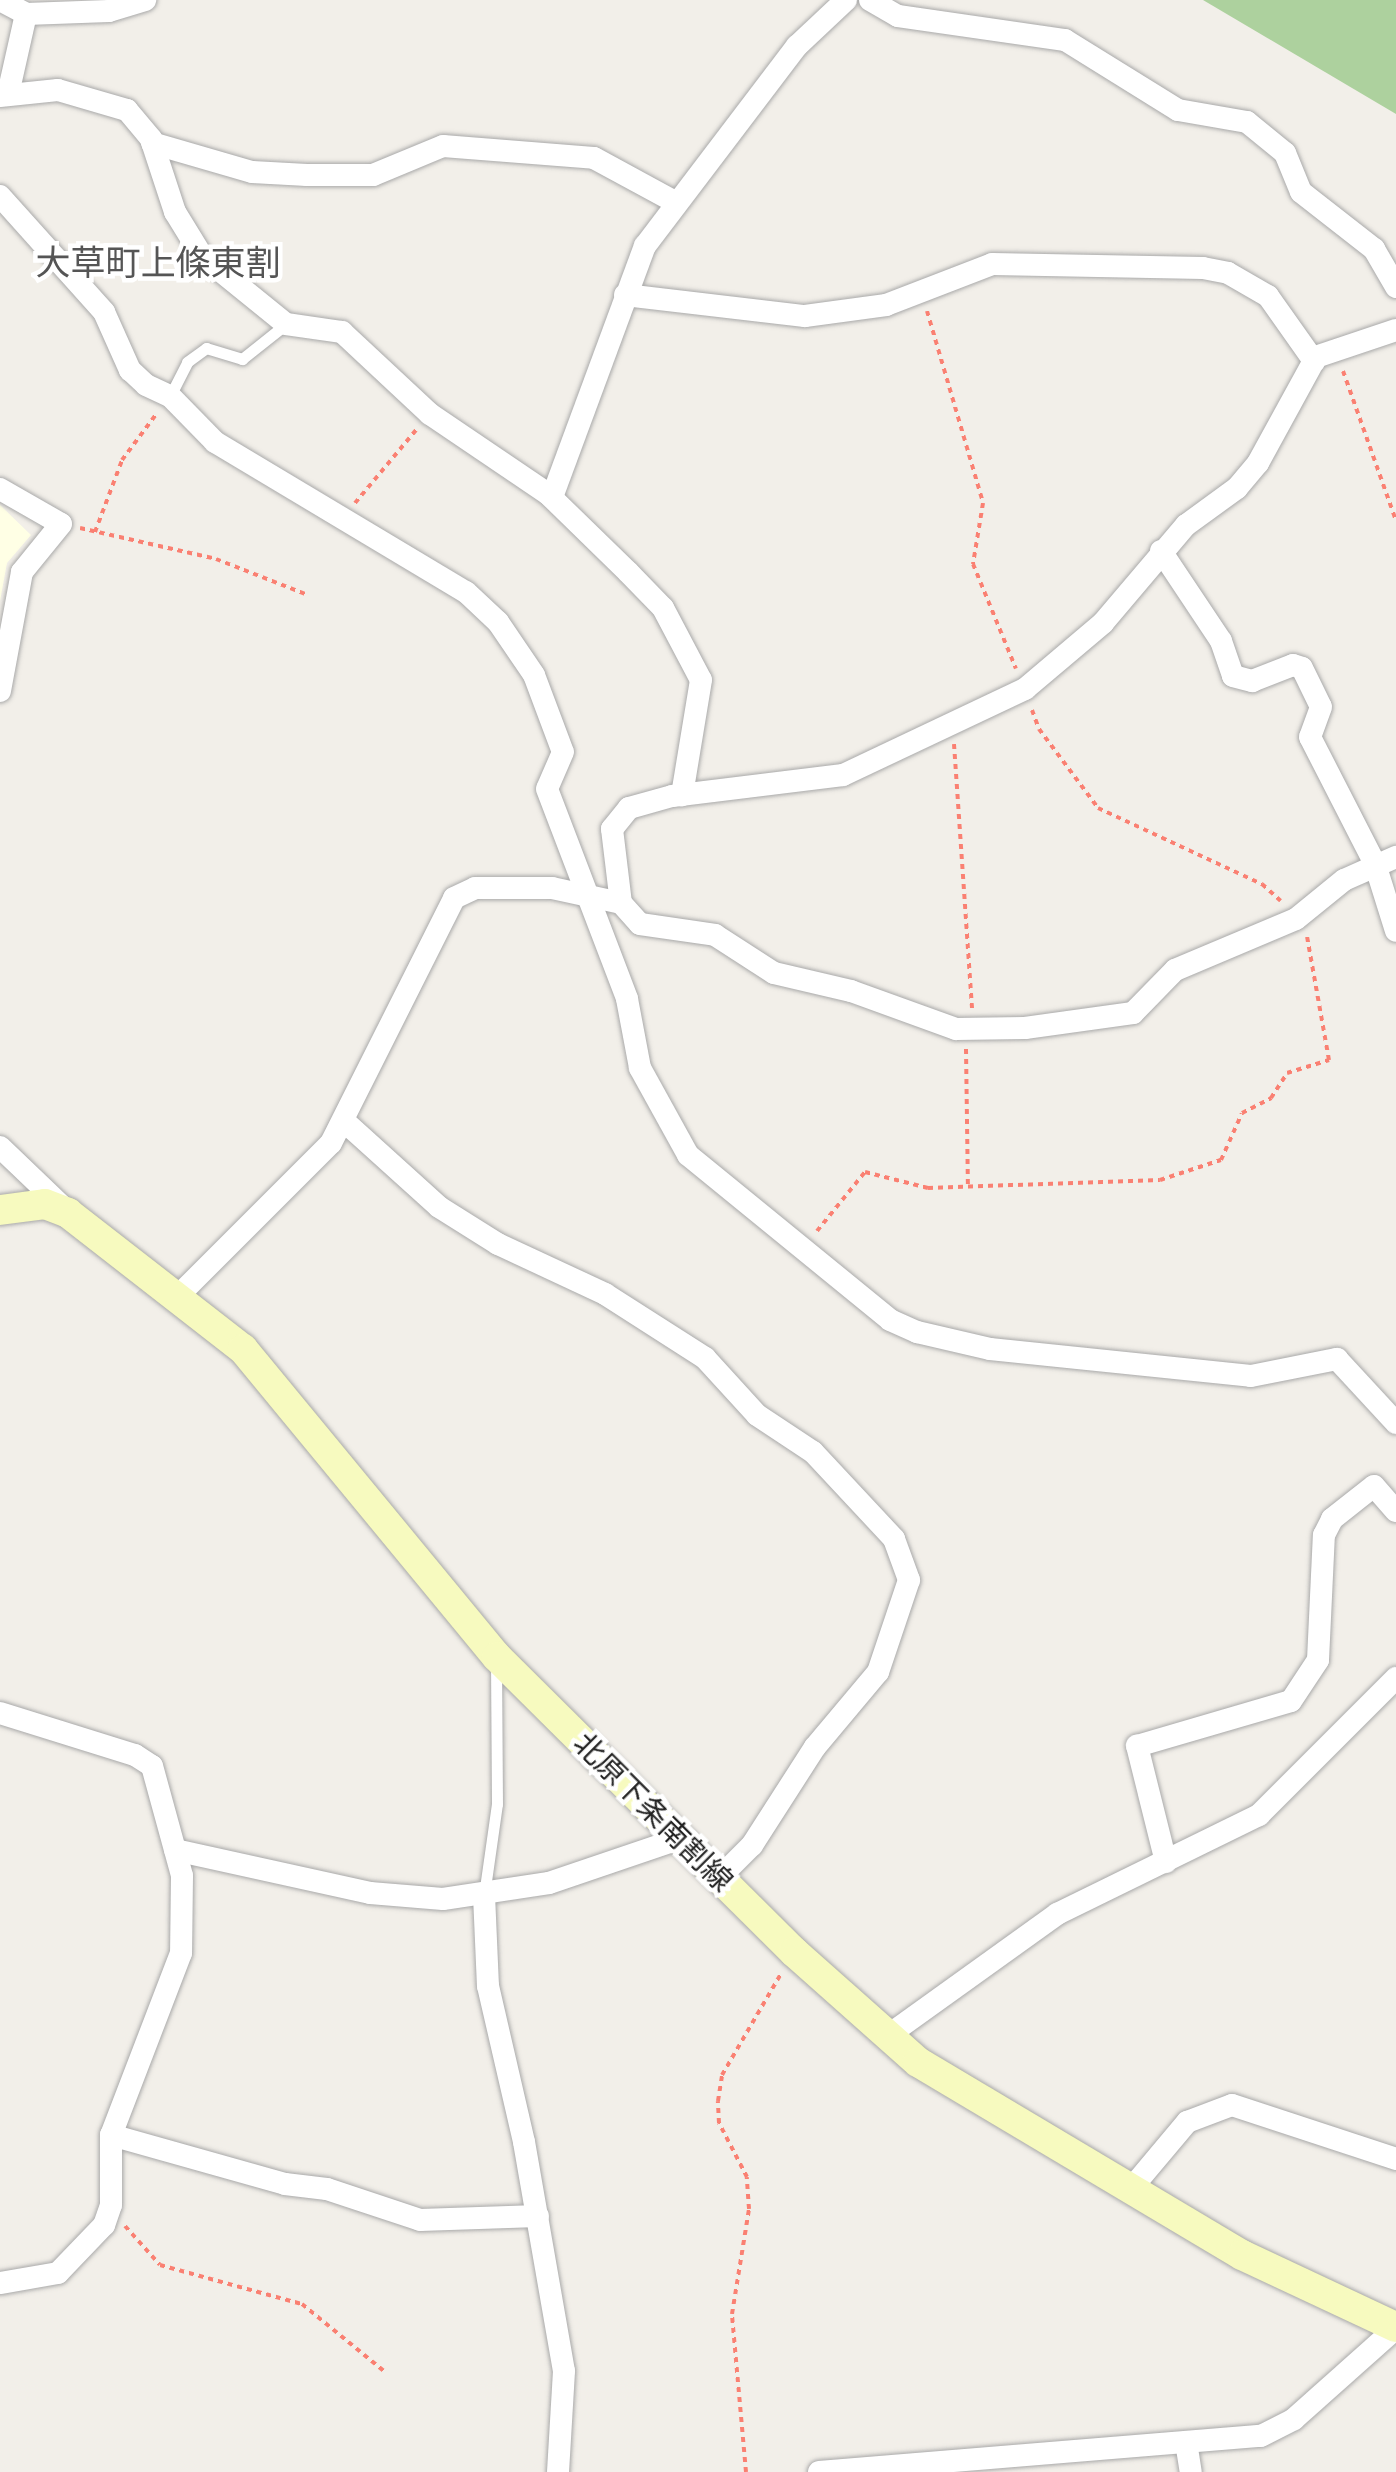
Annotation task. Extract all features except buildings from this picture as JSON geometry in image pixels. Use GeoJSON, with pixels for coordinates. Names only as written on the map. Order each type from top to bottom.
{"type":"FeatureCollection","features":[{"type":"Feature","properties":{"kind":"main road"},"geometry":{"type":"LineString","coordinates":[[0,1210],[45,1204],[68,1213]]}},
{"type":"Feature","properties":{"kind":"main road","name":"北原下条南割線"},"geometry":{"type":"LineString","coordinates":[[68,1213],[243,1349],[296,1406],[497,1657],[718,1879],[886,2037],[1130,2190],[1242,2254],[1396,2328]]}},
{"type":"Feature","properties":{"kind":"street"},"geometry":{"type":"LineString","coordinates":[[0,0],[26,14],[109,11],[146,0]]}},
{"type":"Feature","properties":{"kind":"street"},"geometry":{"type":"LineString","coordinates":[[552,497],[645,246],[798,46],[846,0]]}},
{"type":"Feature","properties":{"kind":"street"},"geometry":{"type":"LineString","coordinates":[[870,0],[898,16],[1065,40],[1178,110],[1247,122],[1285,153],[1300,192],[1374,249],[1396,287]]}},
{"type":"Feature","properties":{"kind":"street"},"geometry":{"type":"LineString","coordinates":[[26,14],[4,95],[58,90],[100,99],[127,110],[152,143],[175,212],[202,256],[286,324],[342,332],[430,414],[552,497],[663,608],[695,660],[703,698],[682,795]]}},
{"type":"Feature","properties":{"kind":"street"},"geometry":{"type":"LineString","coordinates":[[152,143],[252,172],[307,175],[373,175],[443,146],[594,158],[676,202]]}},
{"type":"Feature","properties":{"kind":"street"},"geometry":{"type":"LineString","coordinates":[[0,196],[104,312],[130,370],[170,396],[215,442],[466,592],[498,622],[534,675],[563,752],[547,789],[627,999],[640,1068],[688,1155],[890,1320],[917,1332],[990,1349],[1251,1376],[1337,1359],[1396,1423]]}},
{"type":"Feature","properties":{"kind":"street"},"geometry":{"type":"LineString","coordinates":[[625,295],[805,316],[886,304],[992,264],[1203,268],[1228,273],[1268,296],[1323,355]]}},
{"type":"Feature","properties":{"kind":"street"},"geometry":{"type":"LineString","coordinates":[[621,903],[612,829],[629,808],[682,795],[842,775],[1025,689],[1104,623],[1161,552],[1258,464],[1323,355],[1396,330]]}},
{"type":"Feature","properties":{"kind":"street"},"geometry":{"type":"LineString","coordinates":[[0,489],[61,524],[22,572],[0,691]]}},
{"type":"Feature","properties":{"kind":"street"},"geometry":{"type":"LineString","coordinates":[[1161,552],[1221,642],[1233,676],[1252,681],[1293,665],[1302,668],[1322,707],[1310,737],[1385,861],[1396,932]]}},
{"type":"Feature","properties":{"kind":"street"},"geometry":{"type":"LineString","coordinates":[[178,1296],[345,1122],[454,898],[474,888],[584,892],[621,903],[640,924],[715,935],[774,973],[851,991],[922,1022],[969,1029],[1111,1020],[1133,1012],[1175,970],[1296,919],[1385,861]]}},
{"type":"Feature","properties":{"kind":"street"},"geometry":{"type":"LineString","coordinates":[[345,1122],[440,1207],[498,1244],[605,1294],[705,1358],[757,1415],[813,1452],[894,1539],[909,1580],[878,1672],[814,1747],[773,1818],[718,1879]]}},
{"type":"Feature","properties":{"kind":"street"},"geometry":{"type":"LineString","coordinates":[[0,1147],[68,1213]]}},
{"type":"Feature","properties":{"kind":"street"},"geometry":{"type":"LineString","coordinates":[[1166,1862],[1137,1746],[1291,1701],[1318,1660],[1324,1534],[1332,1519],[1374,1486],[1396,1511]]}},
{"type":"Feature","properties":{"kind":"street"},"geometry":{"type":"LineString","coordinates":[[886,2037],[1057,1914],[1259,1815],[1396,1678]]}},
{"type":"Feature","properties":{"kind":"street"},"geometry":{"type":"LineString","coordinates":[[0,1713],[135,1755],[152,1766],[182,1876],[181,1953],[112,2134],[112,2205],[104,2225],[58,2273],[0,2283]]}},
{"type":"Feature","properties":{"kind":"street"},"geometry":{"type":"LineString","coordinates":[[175,1850],[370,1893],[484,1895],[549,1883],[678,1839]]}},
{"type":"Feature","properties":{"kind":"street"},"geometry":{"type":"LineString","coordinates":[[484,1895],[488,1986],[538,2216],[564,2371],[558,2472]]}},
{"type":"Feature","properties":{"kind":"street"},"geometry":{"type":"LineString","coordinates":[[1130,2190],[1187,2122],[1232,2105],[1396,2160]]}},
{"type":"Feature","properties":{"kind":"street"},"geometry":{"type":"LineString","coordinates":[[112,2134],[285,2184],[328,2189],[420,2220],[538,2216]]}},
{"type":"Feature","properties":{"kind":"street"},"geometry":{"type":"LineString","coordinates":[[819,2472],[1186,2442],[1279,2430],[1396,2328]]}},
{"type":"Feature","properties":{"kind":"street"},"geometry":{"type":"LineString","coordinates":[[1186,2442],[1191,2472]]}},
{"type":"Feature","properties":{"kind":"lane"},"geometry":{"type":"LineString","coordinates":[[170,396],[188,362],[206,348],[242,359],[286,324]]}},
{"type":"Feature","properties":{"kind":"lane"},"geometry":{"type":"LineString","coordinates":[[484,1895],[497,1804],[497,1657]]}},
{"type":"Feature","properties":{"kind":"path"},"geometry":{"type":"LineString","coordinates":[[1323,355],[1396,522]]}},
{"type":"Feature","properties":{"kind":"path"},"geometry":{"type":"LineString","coordinates":[[94,532],[122,460],[170,396]]}},
{"type":"Feature","properties":{"kind":"path"},"geometry":{"type":"LineString","coordinates":[[344,520],[430,414]]}},
{"type":"Feature","properties":{"kind":"path"},"geometry":{"type":"LineString","coordinates":[[61,524],[216,559],[308,596]]}},
{"type":"Feature","properties":{"kind":"path"},"geometry":{"type":"LineString","coordinates":[[952,724],[969,1029],[968,1185]]}},
{"type":"Feature","properties":{"kind":"path"},"geometry":{"type":"LineString","coordinates":[[799,1248],[864,1172],[928,1188],[1160,1180],[1221,1160],[1242,1114],[1271,1098],[1287,1073],[1329,1060],[1311,945],[1296,919]]}},
{"type":"Feature","properties":{"kind":"path"},"geometry":{"type":"LineString","coordinates":[[746,2472],[732,2314],[747,2176],[719,2123],[718,2100],[722,2075],[794,1952]]}},
{"type":"Feature","properties":{"kind":"path"},"geometry":{"type":"LineString","coordinates":[[112,2205],[160,2265],[302,2304],[384,2371]]}},
{"type":"Feature","properties":{"kind":"shaded area"},"geometry":{"type":"Polygon","coordinates":[[[0,505],[31,535],[7,563],[0,601],[0,505]]]}},
{"type":"Feature","properties":{"kind":"green space"},"geometry":{"type":"Polygon","coordinates":[[[1203,0],[1396,0],[1396,114],[1203,0]]]}},
{"type":"Feature","properties":{"kind":"district","name":"大草町上條東割"},"geometry":{"type":"Point","coordinates":[158,264]}}]}
